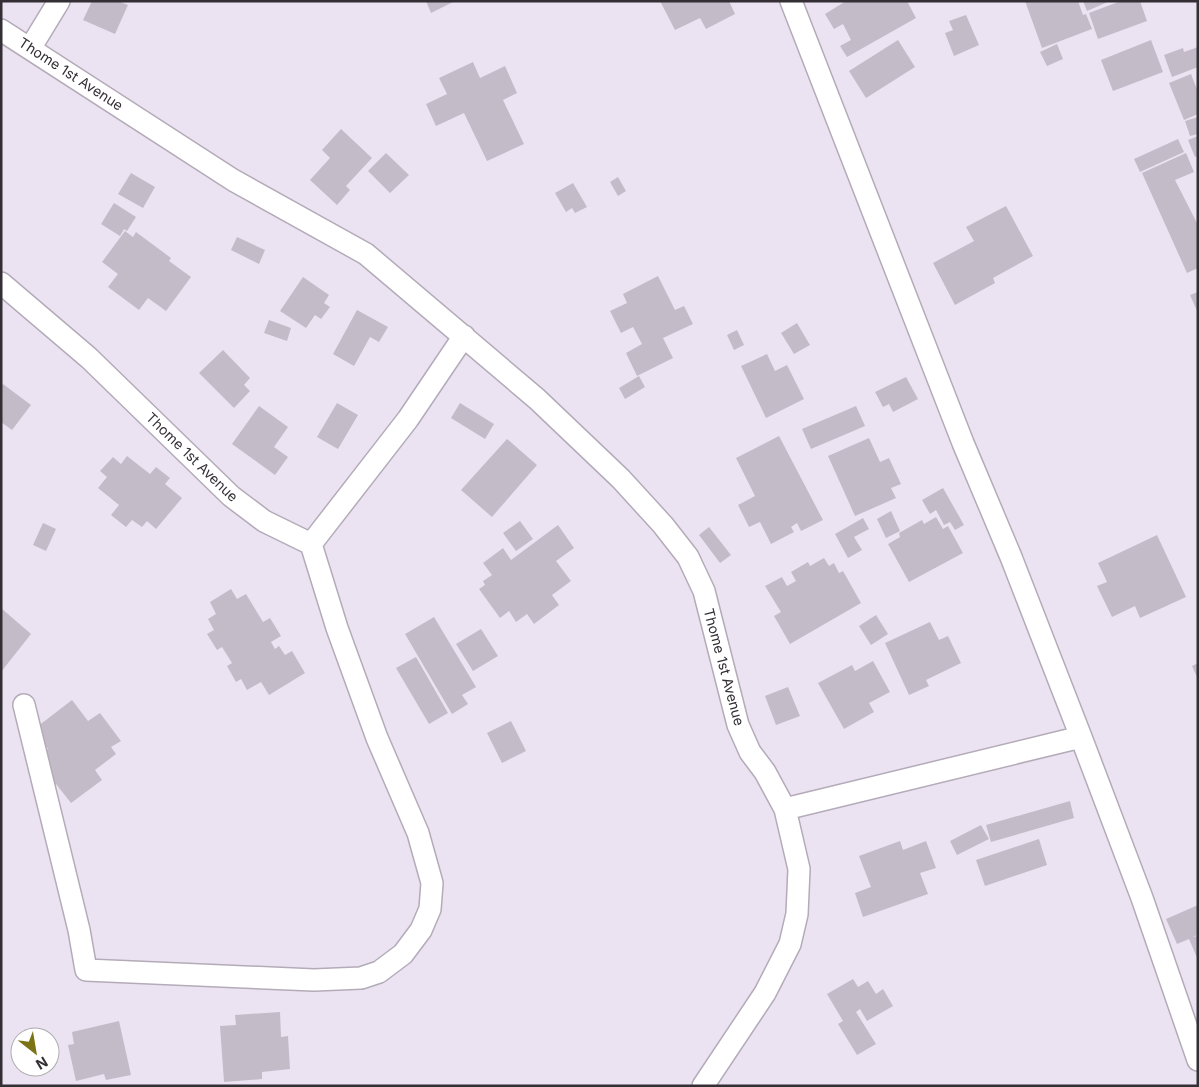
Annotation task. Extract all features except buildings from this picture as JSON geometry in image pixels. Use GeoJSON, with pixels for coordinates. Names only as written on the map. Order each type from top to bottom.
{"type":"FeatureCollection","features":[{"type":"Feature","properties":{"kind":"street"},"geometry":{"type":"LineString","coordinates":[[31,47],[59,1]]}},
{"type":"Feature","properties":{"kind":"street"},"geometry":{"type":"LineString","coordinates":[[791,1],[963,444],[1011,557],[1081,737],[1142,898],[1198,1060]]}},
{"type":"Feature","properties":{"kind":"street","name":"Thome 1st Avenue"},"geometry":{"type":"LineString","coordinates":[[1,30],[31,47],[233,180],[366,254],[537,399],[621,480],[663,525],[688,557],[704,591],[738,725],[750,752],[765,772],[785,808],[799,869],[797,914],[790,944],[765,993],[703,1086]]}},
{"type":"Feature","properties":{"kind":"street","name":"Thome 1st Avenue"},"geometry":{"type":"LineString","coordinates":[[1,284],[89,358],[231,496],[264,521],[311,544]]}},
{"type":"Feature","properties":{"kind":"street"},"geometry":{"type":"LineString","coordinates":[[24,706],[79,930],[86,970],[314,980],[361,978],[379,972],[403,954],[422,930],[430,909],[432,883],[418,833],[367,711],[311,544],[408,419],[464,336]]}},
{"type":"Feature","properties":{"kind":"street"},"geometry":{"type":"LineString","coordinates":[[785,808],[1081,737]]}}]}
